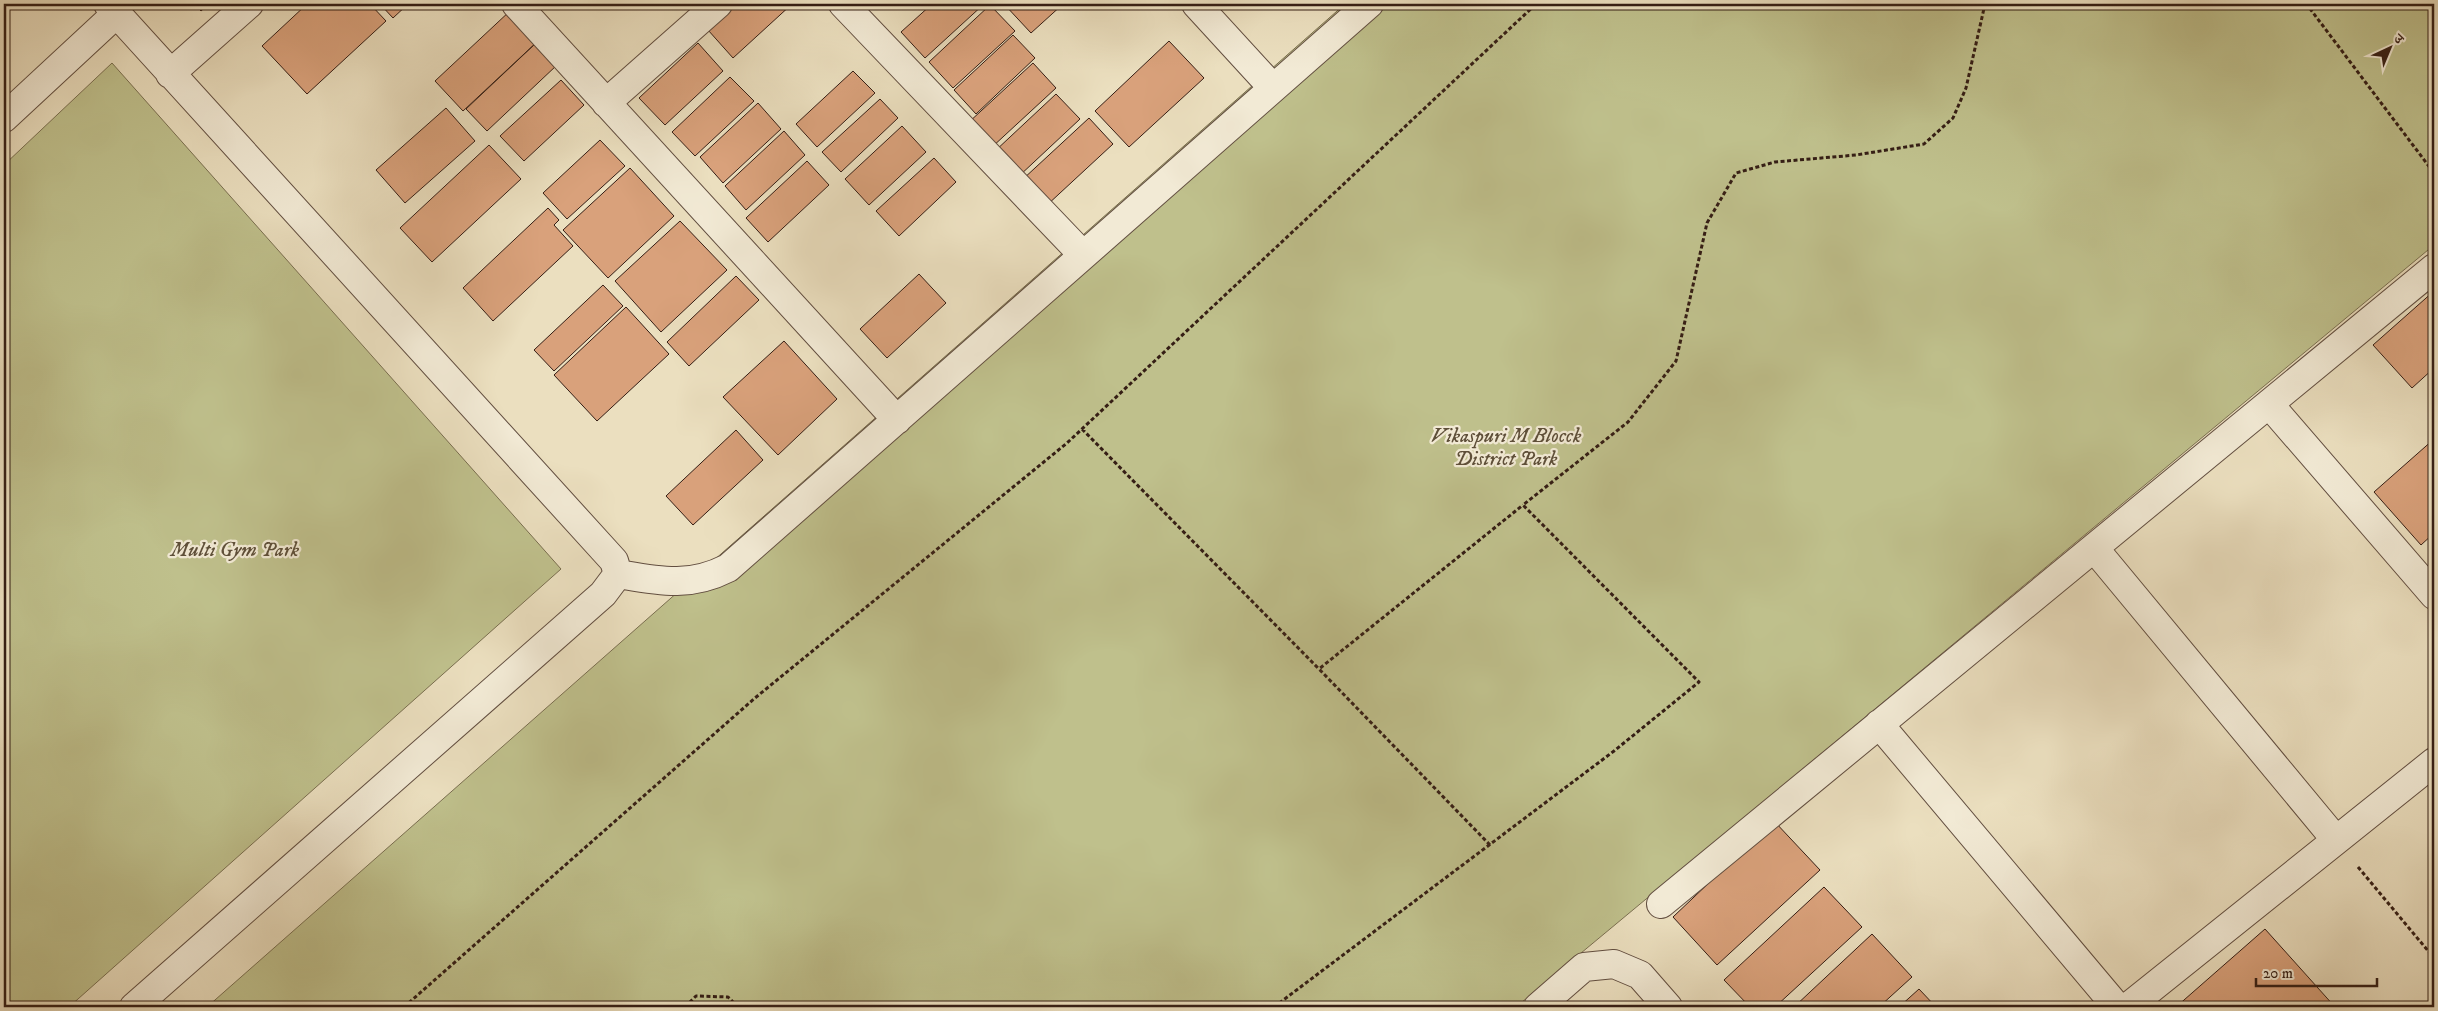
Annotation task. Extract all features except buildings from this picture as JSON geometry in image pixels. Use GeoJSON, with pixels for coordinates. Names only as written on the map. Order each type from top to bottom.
{"type":"FeatureCollection","features":[{"type":"Feature","properties":{"kind":"street"},"geometry":{"type":"LineString","coordinates":[[170,74],[249,4]]}},
{"type":"Feature","properties":{"kind":"street"},"geometry":{"type":"LineString","coordinates":[[516,4],[897,420]]}},
{"type":"Feature","properties":{"kind":"street"},"geometry":{"type":"LineString","coordinates":[[606,103],[718,4]]}},
{"type":"Feature","properties":{"kind":"street"},"geometry":{"type":"LineString","coordinates":[[843,4],[1083,256]]}},
{"type":"Feature","properties":{"kind":"street"},"geometry":{"type":"LineString","coordinates":[[1196,4],[1273,88]]}},
{"type":"Feature","properties":{"kind":"street"},"geometry":{"type":"LineString","coordinates":[[618,574],[679,582],[705,579],[728,568],[1369,4]]}},
{"type":"Feature","properties":{"kind":"street"},"geometry":{"type":"LineString","coordinates":[[4,118],[112,9],[614,561],[618,574]]}},
{"type":"Feature","properties":{"kind":"street"},"geometry":{"type":"LineString","coordinates":[[1661,904],[2434,268]]}},
{"type":"Feature","properties":{"kind":"street"},"geometry":{"type":"LineString","coordinates":[[2269,404],[2434,595]]}},
{"type":"Feature","properties":{"kind":"street"},"geometry":{"type":"LineString","coordinates":[[2094,548],[2336,840]]}},
{"type":"Feature","properties":{"kind":"street"},"geometry":{"type":"LineString","coordinates":[[134,1007],[603,594],[618,574]]}},
{"type":"Feature","properties":{"kind":"street"},"geometry":{"type":"LineString","coordinates":[[1879,724],[2117,1007]]}},
{"type":"Feature","properties":{"kind":"street"},"geometry":{"type":"LineString","coordinates":[[2128,1007],[2434,762]]}},
{"type":"Feature","properties":{"kind":"street"},"geometry":{"type":"LineString","coordinates":[[1538,1007],[1584,967],[1614,964],[1640,975],[1668,1007]]}},
{"type":"Feature","properties":{"kind":"path"},"geometry":{"type":"LineString","coordinates":[[404,1007],[755,698],[1082,429],[1536,4]]}},
{"type":"Feature","properties":{"kind":"path"},"geometry":{"type":"LineString","coordinates":[[1319,669],[1628,422],[1676,361],[1707,223],[1736,172],[1775,162],[1856,155],[1924,144],[1953,118],[1966,88],[1985,4]]}},
{"type":"Feature","properties":{"kind":"path"},"geometry":{"type":"LineString","coordinates":[[2317,4],[2311,10],[2434,173]]}},
{"type":"Feature","properties":{"kind":"path"},"geometry":{"type":"LineString","coordinates":[[1082,429],[1490,845]]}},
{"type":"Feature","properties":{"kind":"path"},"geometry":{"type":"LineString","coordinates":[[1274,1007],[1614,751],[1699,682],[1523,505]]}},
{"type":"Feature","properties":{"kind":"path"},"geometry":{"type":"LineString","coordinates":[[2336,840],[2434,958]]}},
{"type":"Feature","properties":{"kind":"path"},"geometry":{"type":"LineString","coordinates":[[685,1007],[696,996],[728,997],[738,1007]]}},
{"type":"Feature","properties":{"kind":"green space","name":"Vikaspuri M Blocck District Park"},"geometry":{"type":"Polygon","coordinates":[[[1345,4],[2434,4],[2434,245],[1516,1007],[207,1007],[1345,4]]]}},
{"type":"Feature","properties":{"kind":"green space","name":"Multi Gym Park"},"geometry":{"type":"Polygon","coordinates":[[[112,63],[561,569],[69,1007],[4,1007],[4,165],[112,63]]]}}]}
